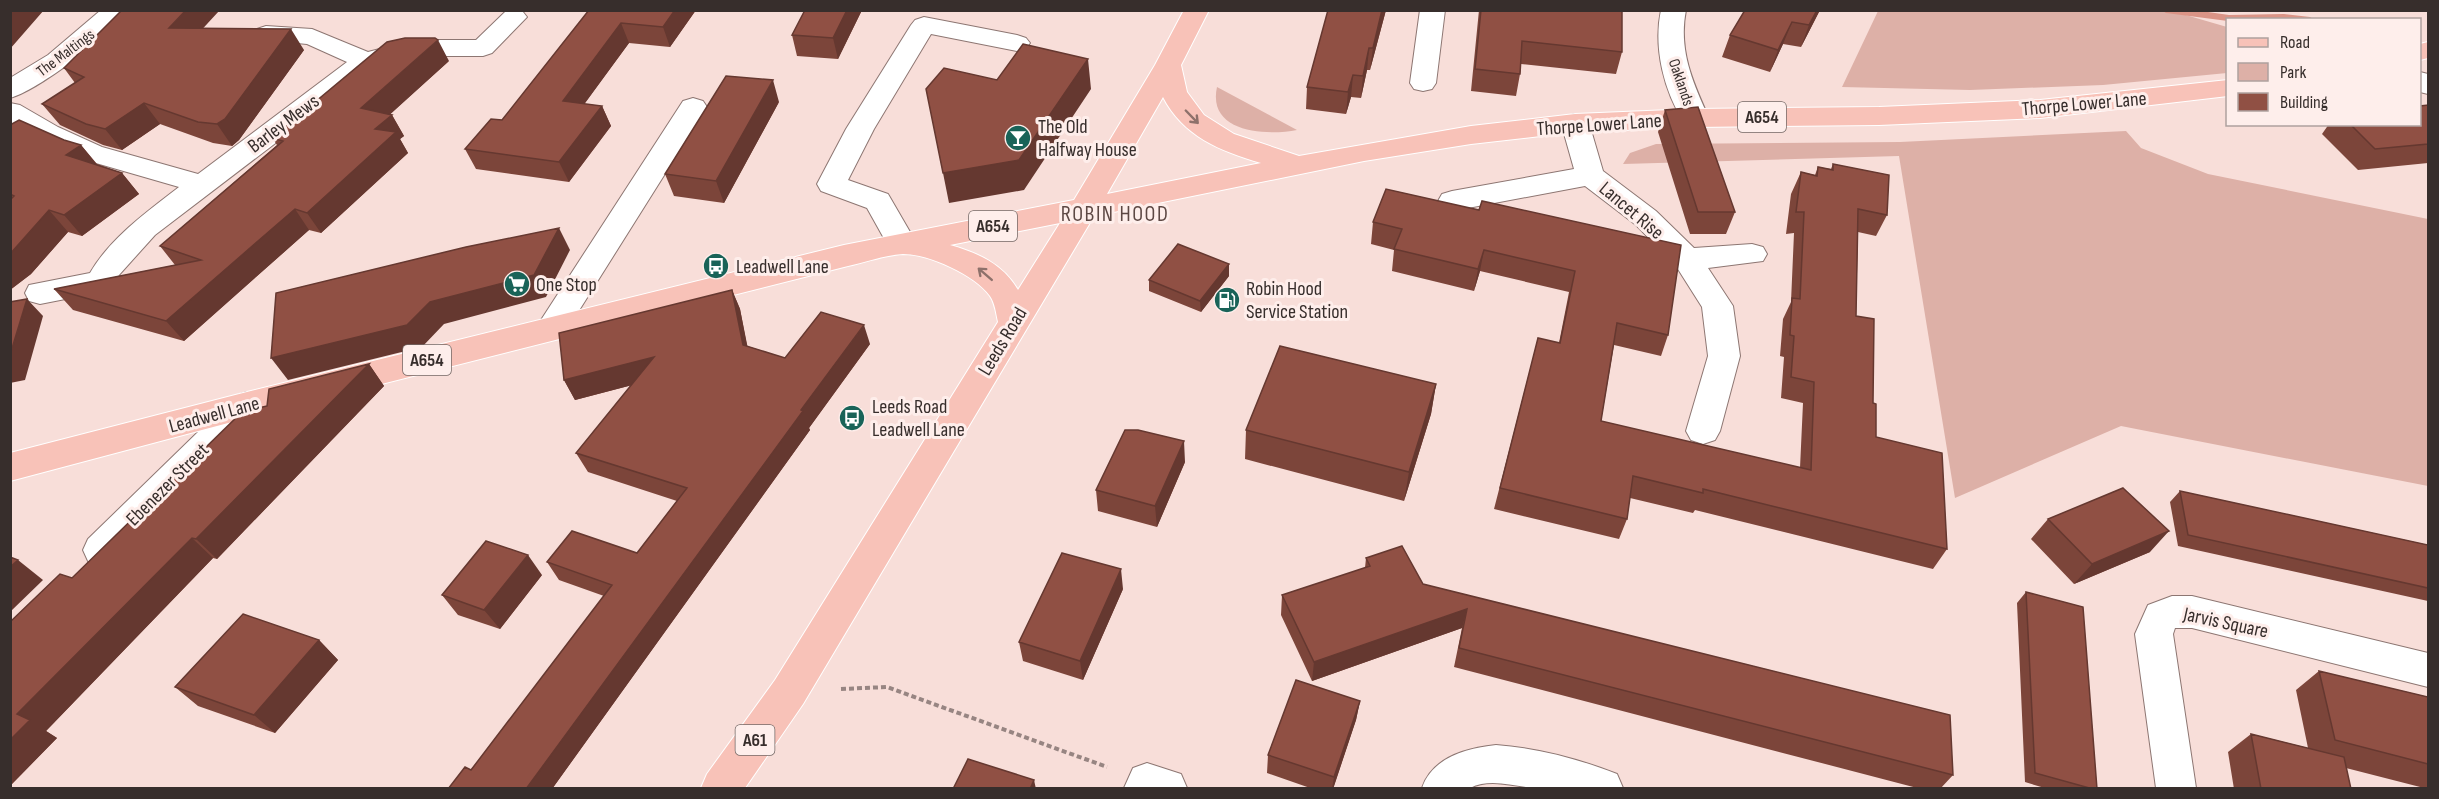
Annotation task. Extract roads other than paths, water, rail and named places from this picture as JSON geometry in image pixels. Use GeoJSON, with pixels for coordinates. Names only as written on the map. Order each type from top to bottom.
{"type":"FeatureCollection","features":[{"type":"Feature","properties":{"kind":"main road","name":"Leeds Road"},"geometry":{"type":"LineString","coordinates":[[721,789],[789,692],[1084,208],[1168,65],[1197,10]]}},
{"type":"Feature","properties":{"kind":"main road"},"geometry":{"type":"LineString","coordinates":[[1168,65],[1175,93],[1188,114],[1208,132],[1243,148],[1298,165]]}},
{"type":"Feature","properties":{"kind":"main road","name":"Thorpe Lower Lane"},"geometry":{"type":"LineString","coordinates":[[1084,208],[1298,165],[1471,135],[1575,123],[1695,117],[1879,116],[2040,109],[2226,88]]}},
{"type":"Feature","properties":{"kind":"main road","name":"Leadwell Lane"},"geometry":{"type":"LineString","coordinates":[[10,467],[714,286],[902,244],[1084,208]]}},
{"type":"Feature","properties":{"kind":"main road"},"geometry":{"type":"LineString","coordinates":[[902,244],[947,254],[979,268],[1004,291],[1014,322]]}},
{"type":"Feature","properties":{"kind":"street","name":"The Maltings"},"geometry":{"type":"LineString","coordinates":[[10,90],[57,61],[117,10]]}},
{"type":"Feature","properties":{"kind":"street"},"geometry":{"type":"LineString","coordinates":[[1423,83],[1433,10]]}},
{"type":"Feature","properties":{"kind":"street","name":"Oaklands"},"geometry":{"type":"LineString","coordinates":[[1674,10],[1669,27],[1674,67],[1695,117]]}},
{"type":"Feature","properties":{"kind":"street"},"geometry":{"type":"LineString","coordinates":[[266,34],[312,37],[366,61],[415,48],[483,48],[514,17]]}},
{"type":"Feature","properties":{"kind":"street"},"geometry":{"type":"LineString","coordinates":[[902,244],[878,201],[831,184],[860,129],[924,25],[1017,43]]}},
{"type":"Feature","properties":{"kind":"street","name":"Barley Mews"},"geometry":{"type":"LineString","coordinates":[[40,293],[100,282],[108,268],[145,228],[366,61]]}},
{"type":"Feature","properties":{"kind":"street"},"geometry":{"type":"LineString","coordinates":[[552,328],[693,107]]}},
{"type":"Feature","properties":{"kind":"street"},"geometry":{"type":"LineString","coordinates":[[10,111],[48,133],[92,153],[201,184]]}},
{"type":"Feature","properties":{"kind":"street","name":"Lancet Rise"},"geometry":{"type":"LineString","coordinates":[[1575,123],[1584,164],[1590,176],[1646,218],[1687,259],[1717,306],[1724,356],[1703,431]]}},
{"type":"Feature","properties":{"kind":"street"},"geometry":{"type":"LineString","coordinates":[[1452,201],[1590,176]]}},
{"type":"Feature","properties":{"kind":"street"},"geometry":{"type":"LineString","coordinates":[[1687,259],[1752,254]]}},
{"type":"Feature","properties":{"kind":"street","name":"Ebenezer Street"},"geometry":{"type":"LineString","coordinates":[[78,573],[247,405]]}},
{"type":"Feature","properties":{"kind":"street","name":"Jarvis Square"},"geometry":{"type":"LineString","coordinates":[[2176,789],[2154,634],[2155,625],[2160,617],[2168,613],[2192,612],[2428,670]]}},
{"type":"Feature","properties":{"kind":"street"},"geometry":{"type":"LineString","coordinates":[[1442,789],[1463,772],[1485,764],[1509,764],[1603,789]]}},
{"type":"Feature","properties":{"kind":"waterway"},"geometry":{"type":"LineString","coordinates":[[2166,10],[2229,18]]}},
{"type":"Feature","properties":{"kind":"waterway"},"geometry":{"type":"LineString","coordinates":[[2229,18],[2293,18]]}},
{"type":"Feature","properties":{"kind":"place","name":"The Old Halfway House"},"geometry":{"type":"Point","coordinates":[1018,138]}},
{"type":"Feature","properties":{"kind":"place","name":"Leadwell Lane"},"geometry":{"type":"Point","coordinates":[716,266]}},
{"type":"Feature","properties":{"kind":"place","name":"One Stop"},"geometry":{"type":"Point","coordinates":[517,284]}},
{"type":"Feature","properties":{"kind":"place","name":"Robin Hood Service Station"},"geometry":{"type":"Point","coordinates":[1227,300]}},
{"type":"Feature","properties":{"kind":"place","name":"Leeds Road Leadwell Lane"},"geometry":{"type":"Point","coordinates":[852,418]}},
{"type":"Feature","properties":{"kind":"district","name":"ROBIN HOOD"},"geometry":{"type":"Point","coordinates":[1115,213]}}]}
